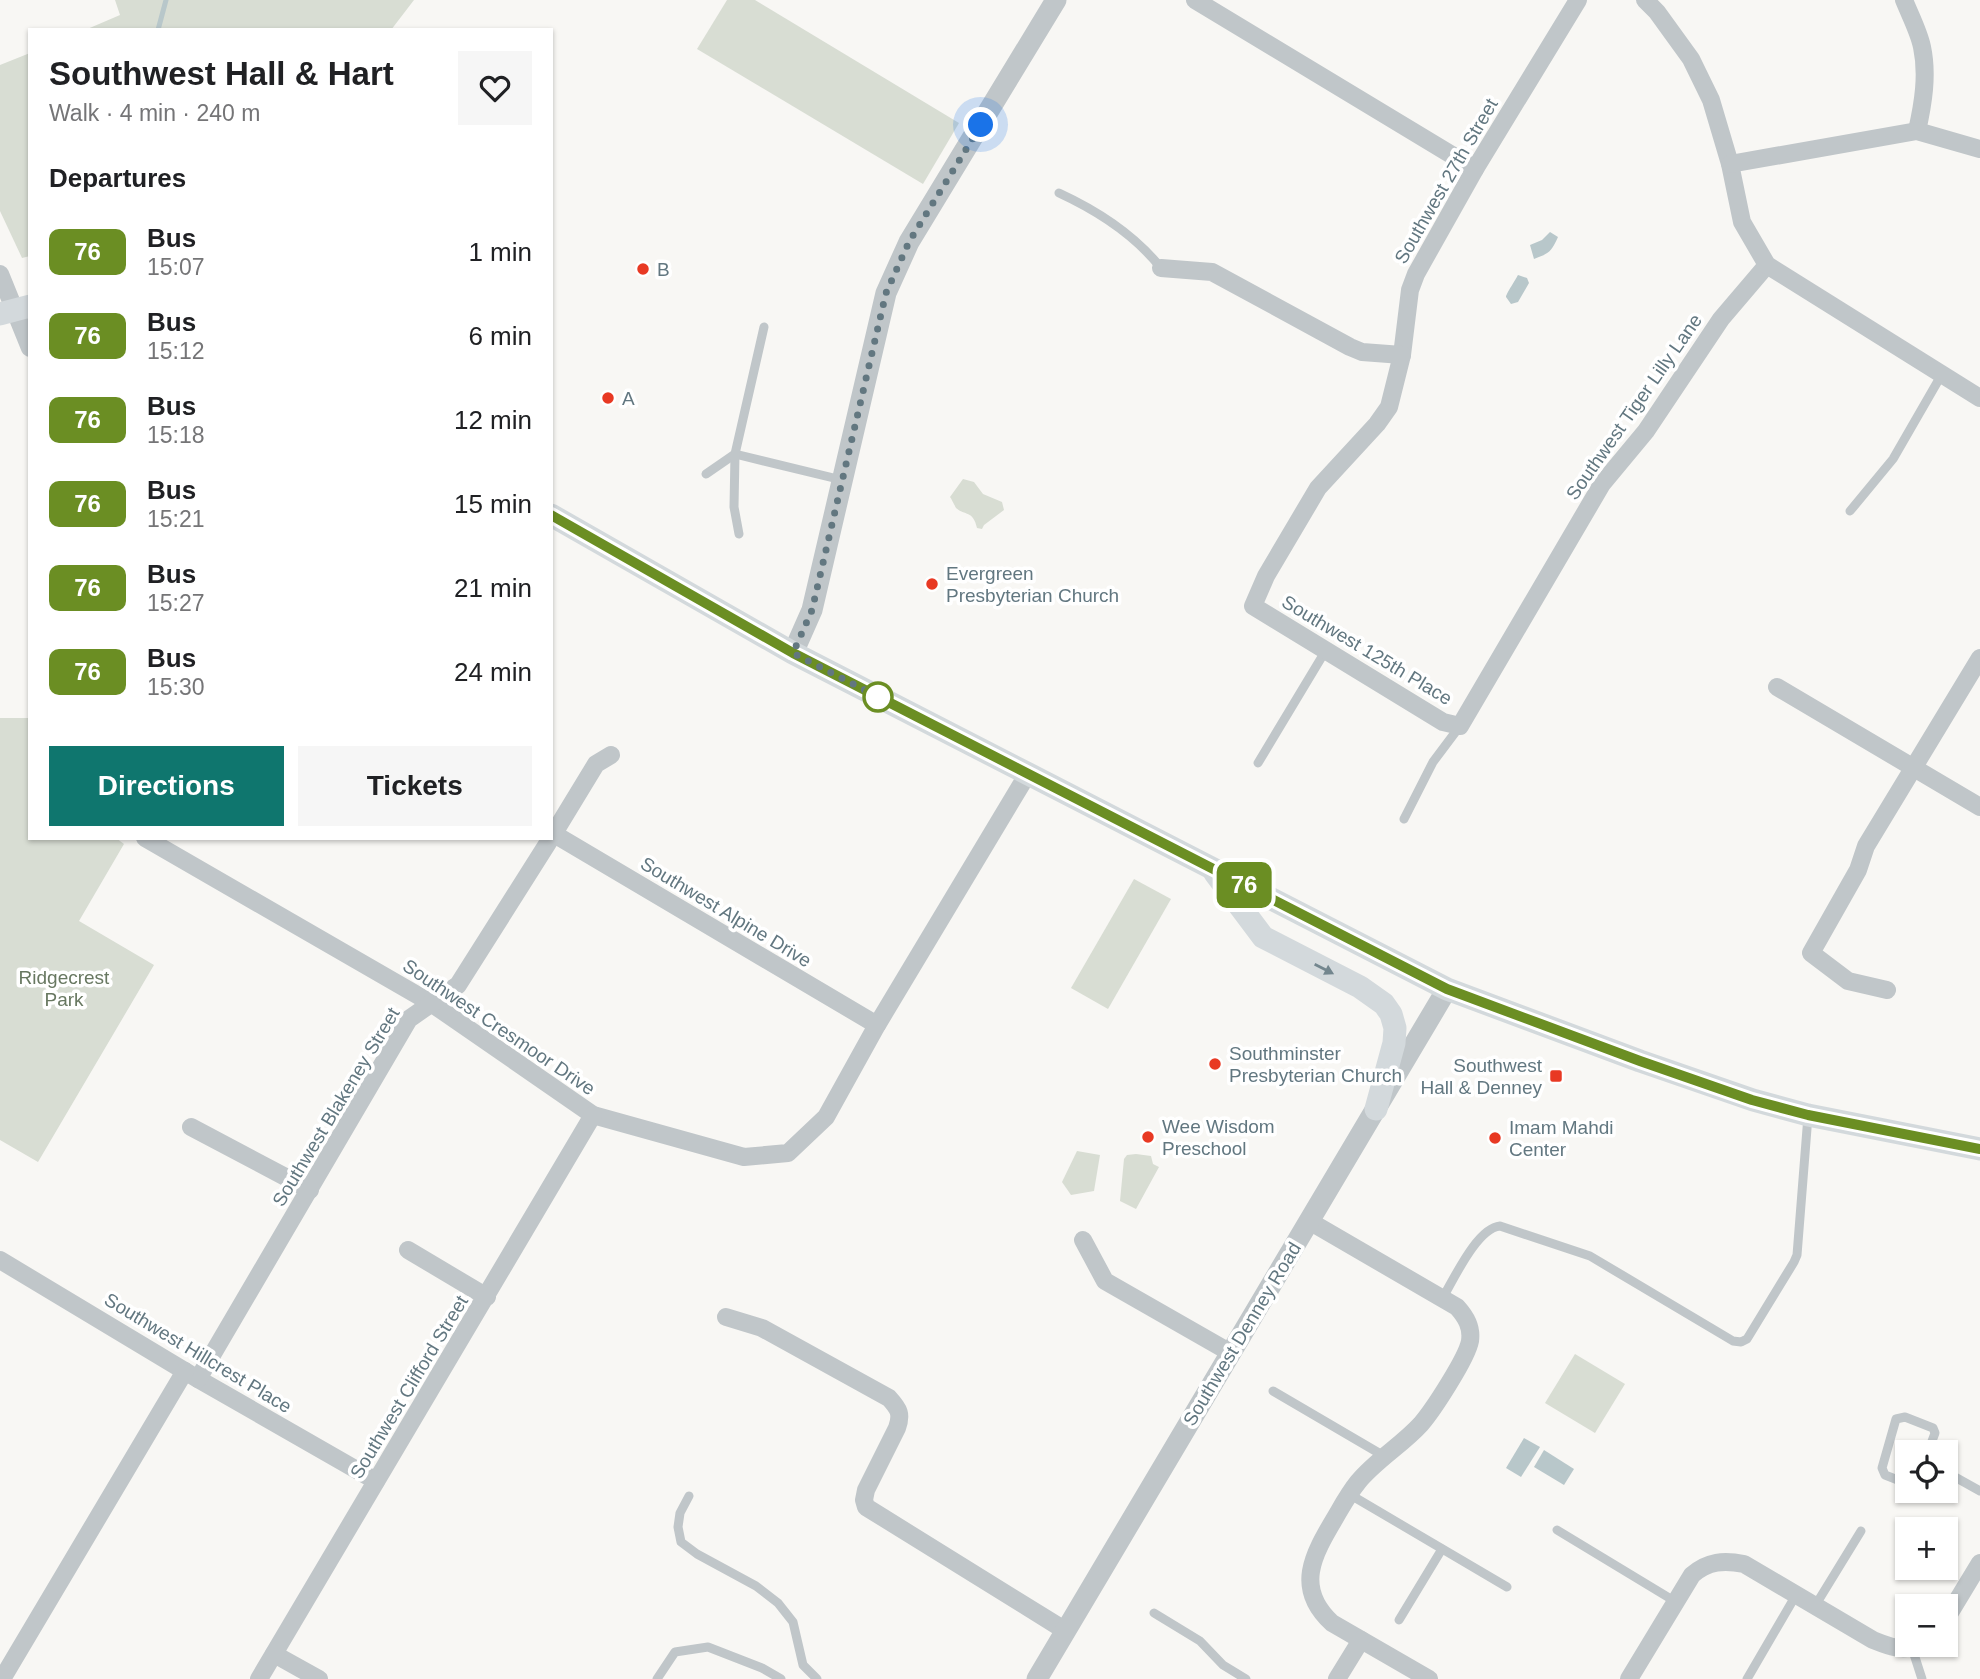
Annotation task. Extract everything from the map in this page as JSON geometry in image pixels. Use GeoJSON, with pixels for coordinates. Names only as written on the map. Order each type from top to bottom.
{"type":"FeatureCollection","features":[{"type":"Feature","properties":{"kind":"main road"},"geometry":{"type":"LineString","coordinates":[[553,516],[793,653],[1447,989],[1704,1084],[1808,1115],[1980,1149]]}},
{"type":"Feature","properties":{"kind":"main road"},"geometry":{"type":"LineString","coordinates":[[1212,868],[1263,937],[1360,987],[1384,1004],[1391,1014],[1395,1028],[1394,1044],[1376,1110]]}},
{"type":"Feature","properties":{"kind":"street"},"geometry":{"type":"LineString","coordinates":[[793,653],[809,621],[872,345],[891,279],[909,242],[1056,0]]}},
{"type":"Feature","properties":{"kind":"street"},"geometry":{"type":"LineString","coordinates":[[1195,0],[1475,169]]}},
{"type":"Feature","properties":{"kind":"street","name":"Southwest 27th Street"},"geometry":{"type":"LineString","coordinates":[[1253,606],[1266,576],[1318,488],[1377,424],[1389,407],[1402,355],[1410,290],[1416,274],[1475,169],[1578,0]]}},
{"type":"Feature","properties":{"kind":"street"},"geometry":{"type":"LineString","coordinates":[[1645,0],[1691,59],[1711,100],[1730,163],[1741,222],[1767,264],[1980,398]]}},
{"type":"Feature","properties":{"kind":"street"},"geometry":{"type":"LineString","coordinates":[[1903,0],[1922,46],[1923,101],[1917,131]]}},
{"type":"Feature","properties":{"kind":"street"},"geometry":{"type":"LineString","coordinates":[[1730,163],[1917,131],[1980,149]]}},
{"type":"Feature","properties":{"kind":"street","name":"Southwest Tiger Lilly Lane"},"geometry":{"type":"LineString","coordinates":[[1460,726],[1602,484],[1646,431],[1721,319],[1767,264]]}},
{"type":"Feature","properties":{"kind":"street"},"geometry":{"type":"LineString","coordinates":[[1161,268],[1212,272],[1350,347],[1371,353],[1402,355]]}},
{"type":"Feature","properties":{"kind":"street"},"geometry":{"type":"LineString","coordinates":[[0,274],[28,343]]}},
{"type":"Feature","properties":{"kind":"street","name":"Southwest 125th Place"},"geometry":{"type":"LineString","coordinates":[[1253,606],[1443,722],[1460,726]]}},
{"type":"Feature","properties":{"kind":"street"},"geometry":{"type":"LineString","coordinates":[[1887,990],[1848,981],[1811,953],[1858,870],[1867,846],[1980,658]]}},
{"type":"Feature","properties":{"kind":"street"},"geometry":{"type":"LineString","coordinates":[[1777,687],[1980,807]]}},
{"type":"Feature","properties":{"kind":"street","name":"Southwest Blakeney Street"},"geometry":{"type":"LineString","coordinates":[[553,835],[596,764],[611,755]]}},
{"type":"Feature","properties":{"kind":"street","name":"Southwest Cresmoor Drive"},"geometry":{"type":"LineString","coordinates":[[148,840],[431,1003],[593,1115],[744,1157],[788,1153],[826,1117],[877,1025],[1027,775]]}},
{"type":"Feature","properties":{"kind":"street","name":"Southwest Alpine Drive"},"geometry":{"type":"LineString","coordinates":[[553,838],[877,1025]]}},
{"type":"Feature","properties":{"kind":"street","name":"Southwest Blakeney Street"},"geometry":{"type":"LineString","coordinates":[[2,1679],[310,1190],[409,1019],[458,985],[550,840]]}},
{"type":"Feature","properties":{"kind":"street","name":"Southwest Denney Road"},"geometry":{"type":"LineString","coordinates":[[1037,1679],[1447,989]]}},
{"type":"Feature","properties":{"kind":"street","name":"Southwest Clifford Street"},"geometry":{"type":"LineString","coordinates":[[259,1679],[593,1115]]}},
{"type":"Feature","properties":{"kind":"street"},"geometry":{"type":"LineString","coordinates":[[191,1127],[310,1190]]}},
{"type":"Feature","properties":{"kind":"street"},"geometry":{"type":"LineString","coordinates":[[1309,1221],[1457,1307],[1467,1318],[1470,1340],[1465,1353],[1420,1425],[1357,1483],[1317,1548],[1310,1566],[1314,1602],[1322,1614],[1332,1623],[1429,1679]]}},
{"type":"Feature","properties":{"kind":"street"},"geometry":{"type":"LineString","coordinates":[[1083,1240],[1105,1281],[1231,1353]]}},
{"type":"Feature","properties":{"kind":"street"},"geometry":{"type":"LineString","coordinates":[[408,1250],[487,1297]]}},
{"type":"Feature","properties":{"kind":"street","name":"Southwest Hillcrest Place"},"geometry":{"type":"LineString","coordinates":[[0,1260],[376,1481]]}},
{"type":"Feature","properties":{"kind":"street"},"geometry":{"type":"LineString","coordinates":[[726,1317],[762,1328],[889,1398],[901,1418],[866,1490],[866,1507],[1066,1630]]}},
{"type":"Feature","properties":{"kind":"street"},"geometry":{"type":"LineString","coordinates":[[1629,1679],[1692,1575],[1716,1561],[1744,1564],[1873,1640],[1895,1648]]}},
{"type":"Feature","properties":{"kind":"street"},"geometry":{"type":"LineString","coordinates":[[1958,1606],[1974,1588],[1980,1563]]}},
{"type":"Feature","properties":{"kind":"street"},"geometry":{"type":"LineString","coordinates":[[1337,1679],[1361,1640]]}},
{"type":"Feature","properties":{"kind":"street"},"geometry":{"type":"LineString","coordinates":[[274,1654],[319,1679]]}},
{"type":"Feature","properties":{"kind":"lane"},"geometry":{"type":"LineString","coordinates":[[1059,192],[1123,230],[1140,244],[1161,268]]}},
{"type":"Feature","properties":{"kind":"lane"},"geometry":{"type":"LineString","coordinates":[[739,534],[734,507],[735,454],[764,327]]}},
{"type":"Feature","properties":{"kind":"lane"},"geometry":{"type":"LineString","coordinates":[[1850,511],[1893,459],[1942,374]]}},
{"type":"Feature","properties":{"kind":"lane"},"geometry":{"type":"LineString","coordinates":[[706,474],[735,454],[842,480]]}},
{"type":"Feature","properties":{"kind":"lane"},"geometry":{"type":"LineString","coordinates":[[1258,764],[1326,650]]}},
{"type":"Feature","properties":{"kind":"lane"},"geometry":{"type":"LineString","coordinates":[[1404,819],[1433,762],[1460,726]]}},
{"type":"Feature","properties":{"kind":"lane"},"geometry":{"type":"LineString","coordinates":[[1442,1299],[1479,1238],[1493,1227],[1500,1226],[1590,1256],[1733,1341],[1741,1342],[1747,1339],[1797,1255],[1808,1115]]}},
{"type":"Feature","properties":{"kind":"lane"},"geometry":{"type":"LineString","coordinates":[[1273,1391],[1384,1456]]}},
{"type":"Feature","properties":{"kind":"lane"},"geometry":{"type":"LineString","coordinates":[[1895,1479],[1885,1475],[1882,1468],[1896,1419],[1905,1417],[1933,1429],[1935,1433],[1932,1440]]}},
{"type":"Feature","properties":{"kind":"lane"},"geometry":{"type":"LineString","coordinates":[[1958,1479],[1980,1491]]}},
{"type":"Feature","properties":{"kind":"lane"},"geometry":{"type":"LineString","coordinates":[[1349,1494],[1507,1587]]}},
{"type":"Feature","properties":{"kind":"lane"},"geometry":{"type":"LineString","coordinates":[[689,1496],[680,1513],[678,1527],[681,1542],[697,1554],[756,1586],[778,1603],[793,1622],[803,1665],[817,1679]]}},
{"type":"Feature","properties":{"kind":"lane"},"geometry":{"type":"LineString","coordinates":[[1558,1530],[1676,1602]]}},
{"type":"Feature","properties":{"kind":"lane"},"geometry":{"type":"LineString","coordinates":[[1815,1606],[1861,1531]]}},
{"type":"Feature","properties":{"kind":"lane"},"geometry":{"type":"LineString","coordinates":[[1399,1620],[1442,1549]]}},
{"type":"Feature","properties":{"kind":"lane"},"geometry":{"type":"LineString","coordinates":[[1747,1679],[1796,1595]]}},
{"type":"Feature","properties":{"kind":"lane"},"geometry":{"type":"LineString","coordinates":[[1154,1613],[1200,1641],[1223,1665],[1246,1679]]}},
{"type":"Feature","properties":{"kind":"lane"},"geometry":{"type":"LineString","coordinates":[[657,1679],[675,1652],[708,1647],[762,1668],[781,1679]]}},
{"type":"Feature","properties":{"kind":"lane"},"geometry":{"type":"LineString","coordinates":[[1917,1657],[1922,1679]]}},
{"type":"Feature","properties":{"kind":"green space"},"geometry":{"type":"Polygon","coordinates":[[[115,0],[414,0],[393,28],[90,28],[120,15],[115,0]]]}},
{"type":"Feature","properties":{"kind":"green space"},"geometry":{"type":"Polygon","coordinates":[[[727,0],[755,0],[959,123],[923,184],[697,49],[727,0]]]}},
{"type":"Feature","properties":{"kind":"green space"},"geometry":{"type":"Polygon","coordinates":[[[28,54],[28,256],[22,258],[0,211],[0,65],[28,54]]]}},
{"type":"Feature","properties":{"kind":"green space"},"geometry":{"type":"Polygon","coordinates":[[[963,479],[974,482],[983,494],[1002,502],[1004,510],[982,529],[977,528],[971,516],[956,508],[950,497],[963,479]]]}},
{"type":"Feature","properties":{"kind":"green space","name":"Ridgecrest Park"},"geometry":{"type":"Polygon","coordinates":[[[0,718],[28,718],[28,840],[119,840],[124,844],[79,921],[154,965],[38,1162],[0,1140],[0,718]]]}},
{"type":"Feature","properties":{"kind":"green space"},"geometry":{"type":"Polygon","coordinates":[[[1134,879],[1171,899],[1108,1009],[1071,988],[1134,879]]]}},
{"type":"Feature","properties":{"kind":"green space"},"geometry":{"type":"Polygon","coordinates":[[[1077,1151],[1100,1155],[1094,1191],[1071,1195],[1062,1182],[1077,1151]]]}},
{"type":"Feature","properties":{"kind":"green space"},"geometry":{"type":"Polygon","coordinates":[[[1127,1155],[1151,1156],[1153,1164],[1159,1167],[1136,1209],[1120,1201],[1124,1159],[1127,1155]]]}},
{"type":"Feature","properties":{"kind":"green space"},"geometry":{"type":"Polygon","coordinates":[[[1575,1354],[1625,1384],[1595,1433],[1545,1403],[1575,1354]]]}},
{"type":"Feature","properties":{"kind":"shaded area"},"geometry":{"type":"Polygon","coordinates":[[[1550,232],[1558,237],[1554,246],[1534,259],[1530,245],[1542,240],[1550,232]]]}},
{"type":"Feature","properties":{"kind":"shaded area"},"geometry":{"type":"Polygon","coordinates":[[[1518,275],[1527,278],[1529,283],[1518,302],[1511,304],[1506,297],[1518,275]]]}},
{"type":"Feature","properties":{"kind":"shaded area"},"geometry":{"type":"Polygon","coordinates":[[[1524,1438],[1540,1447],[1521,1477],[1506,1468],[1524,1438]]]}},
{"type":"Feature","properties":{"kind":"shaded area"},"geometry":{"type":"Polygon","coordinates":[[[1544,1450],[1574,1469],[1564,1485],[1534,1467],[1544,1450]]]}},
{"type":"Feature","properties":{"kind":"waterway"},"geometry":{"type":"LineString","coordinates":[[159,28],[166,0]]}},
{"type":"Feature","properties":{"kind":"bus line","name":"76"},"geometry":{"type":"LineString","coordinates":[[553,516],[793,653],[1447,989],[1752,1100],[1808,1115],[1980,1149]]}},
{"type":"Feature","properties":{"kind":"place","name":"B"},"geometry":{"type":"Point","coordinates":[643,269]}},
{"type":"Feature","properties":{"kind":"place","name":"A"},"geometry":{"type":"Point","coordinates":[608,398]}},
{"type":"Feature","properties":{"kind":"place","name":"Evergreen Presbyterian Church"},"geometry":{"type":"Point","coordinates":[932,584]}},
{"type":"Feature","properties":{"kind":"place","name":"Southminster Presbyterian Church"},"geometry":{"type":"Point","coordinates":[1215,1064]}},
{"type":"Feature","properties":{"kind":"place","name":"Southwest Hall & Denney"},"geometry":{"type":"Point","coordinates":[1556,1076]}},
{"type":"Feature","properties":{"kind":"place","name":"Wee Wisdom Preschool"},"geometry":{"type":"Point","coordinates":[1148,1137]}},
{"type":"Feature","properties":{"kind":"place","name":"Imam Mahdi Center"},"geometry":{"type":"Point","coordinates":[1495,1138]}},
{"type":"Feature","properties":{"kind":"route"},"geometry":{"type":"LineString","coordinates":[[878,697],[888,702],[793,653],[812,610],[886,293],[909,242],[981,125]]}}]}
